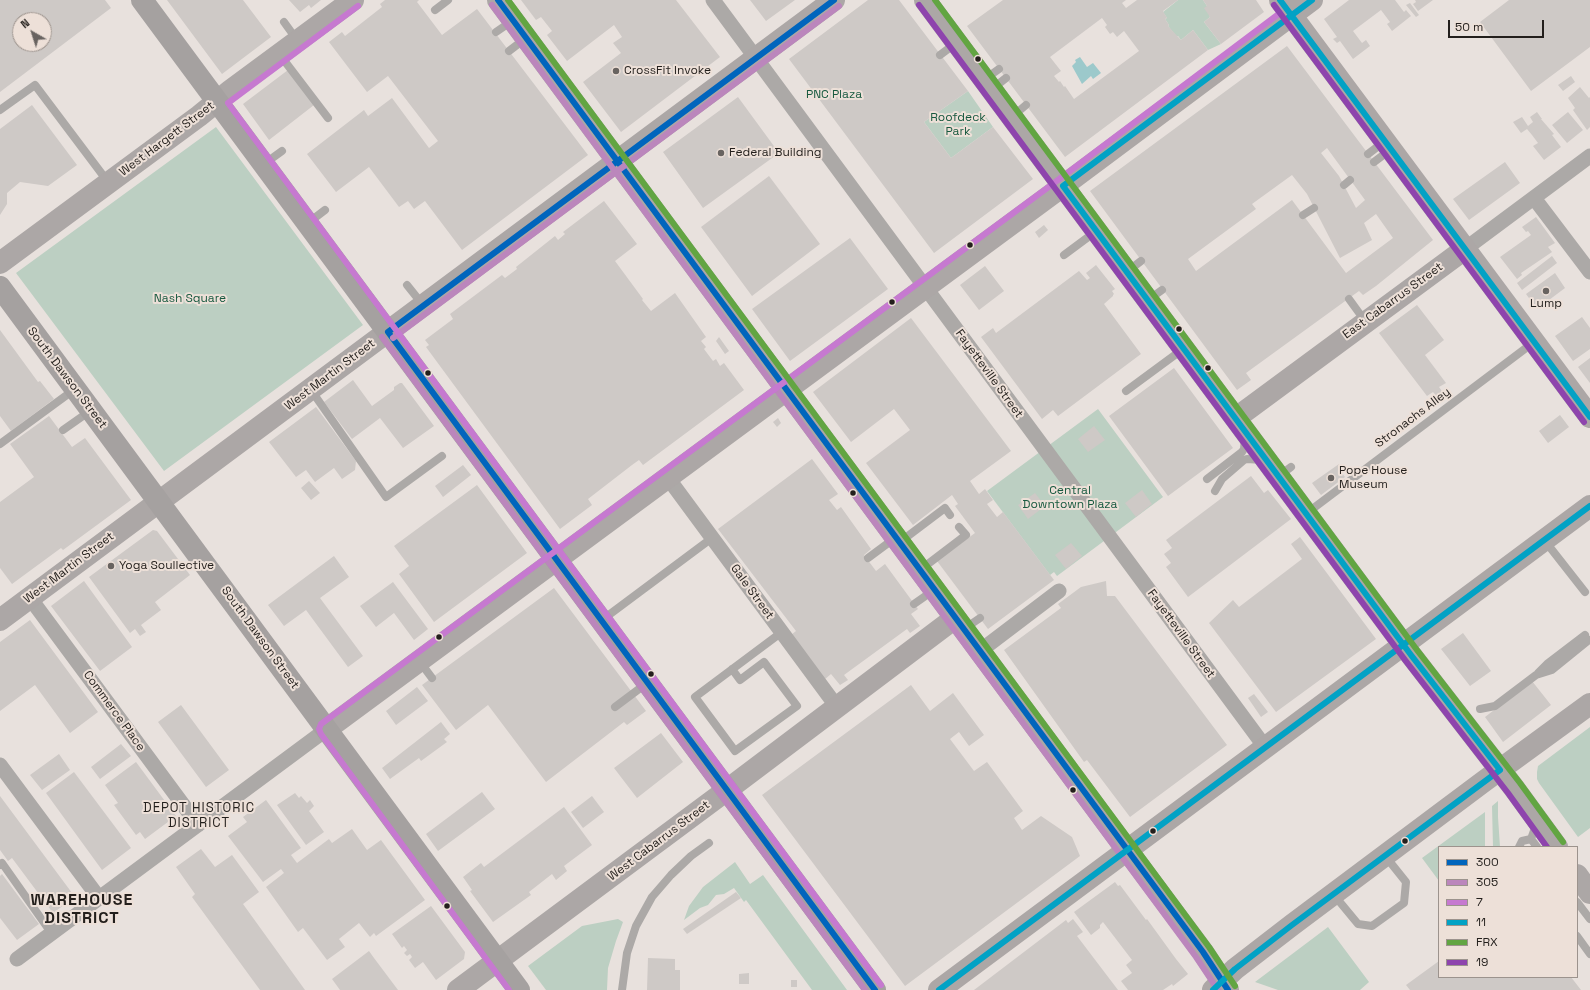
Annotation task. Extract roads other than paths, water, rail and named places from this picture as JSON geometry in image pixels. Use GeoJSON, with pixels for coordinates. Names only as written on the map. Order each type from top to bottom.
{"type":"FeatureCollection","features":[{"type":"Feature","properties":{"kind":"main road"},"geometry":{"type":"LineString","coordinates":[[142,0],[875,990]]}},
{"type":"Feature","properties":{"kind":"main road","name":"South Dawson Street"},"geometry":{"type":"LineString","coordinates":[[0,287],[328,730],[404,828],[519,990]]}},
{"type":"Feature","properties":{"kind":"street","name":"West Hargett Street"},"geometry":{"type":"LineString","coordinates":[[0,263],[353,0]]}},
{"type":"Feature","properties":{"kind":"street","name":"Fayetteville Street"},"geometry":{"type":"LineString","coordinates":[[712,0],[1265,748]]}},
{"type":"Feature","properties":{"kind":"street","name":"West Martin Street"},"geometry":{"type":"LineString","coordinates":[[0,620],[834,0]]}},
{"type":"Feature","properties":{"kind":"street"},"geometry":{"type":"LineString","coordinates":[[925,0],[949,49],[995,79],[1019,111],[1063,186],[1097,231],[1135,267],[1155,295],[1183,348],[1241,425],[1279,468],[1306,513],[1404,645],[1500,770],[1534,830],[1556,846]]}},
{"type":"Feature","properties":{"kind":"street"},"geometry":{"type":"LineString","coordinates":[[17,959],[328,730],[426,670],[556,560],[1063,186],[1286,8],[1312,0]]}},
{"type":"Feature","properties":{"kind":"street"},"geometry":{"type":"LineString","coordinates":[[1286,8],[1590,417]]}},
{"type":"Feature","properties":{"kind":"street"},"geometry":{"type":"LineString","coordinates":[[502,19],[528,40],[934,590],[966,622],[980,652],[1203,952],[1221,987],[1245,961],[1590,704]]}},
{"type":"Feature","properties":{"kind":"street","name":"East Cabarrus Street"},"geometry":{"type":"LineString","coordinates":[[1241,425],[1366,321],[1590,156]]}},
{"type":"Feature","properties":{"kind":"street"},"geometry":{"type":"LineString","coordinates":[[1534,198],[1590,272]]}},
{"type":"Feature","properties":{"kind":"street","name":"Gale Street"},"geometry":{"type":"LineString","coordinates":[[668,478],[782,632],[818,676],[837,707]]}},
{"type":"Feature","properties":{"kind":"street"},"geometry":{"type":"LineString","coordinates":[[939,990],[1590,506]]}},
{"type":"Feature","properties":{"kind":"street"},"geometry":{"type":"LineString","coordinates":[[980,652],[1059,591]]}},
{"type":"Feature","properties":{"kind":"street","name":"Commerce Place"},"geometry":{"type":"LineString","coordinates":[[30,598],[198,825]]}},
{"type":"Feature","properties":{"kind":"street","name":"West Cabarrus Street"},"geometry":{"type":"LineString","coordinates":[[458,990],[837,707],[966,622]]}},
{"type":"Feature","properties":{"kind":"street"},"geometry":{"type":"LineString","coordinates":[[0,765],[99,898]]}},
{"type":"Feature","properties":{"kind":"street"},"geometry":{"type":"LineString","coordinates":[[1578,876],[1590,892]]}},
{"type":"Feature","properties":{"kind":"lane"},"geometry":{"type":"LineString","coordinates":[[435,10],[448,0]]}},
{"type":"Feature","properties":{"kind":"lane"},"geometry":{"type":"LineString","coordinates":[[284,22],[297,41]]}},
{"type":"Feature","properties":{"kind":"lane"},"geometry":{"type":"LineString","coordinates":[[511,53],[528,40]]}},
{"type":"Feature","properties":{"kind":"lane"},"geometry":{"type":"LineString","coordinates":[[279,54],[328,118]]}},
{"type":"Feature","properties":{"kind":"lane"},"geometry":{"type":"LineString","coordinates":[[0,110],[35,85],[108,183]]}},
{"type":"Feature","properties":{"kind":"lane"},"geometry":{"type":"LineString","coordinates":[[1368,154],[1388,145]]}},
{"type":"Feature","properties":{"kind":"lane"},"geometry":{"type":"LineString","coordinates":[[1374,162],[1388,145]]}},
{"type":"Feature","properties":{"kind":"lane"},"geometry":{"type":"LineString","coordinates":[[264,164],[282,151]]}},
{"type":"Feature","properties":{"kind":"lane"},"geometry":{"type":"LineString","coordinates":[[1344,185],[1350,180]]}},
{"type":"Feature","properties":{"kind":"lane"},"geometry":{"type":"LineString","coordinates":[[1303,215],[1314,208]]}},
{"type":"Feature","properties":{"kind":"lane"},"geometry":{"type":"LineString","coordinates":[[308,223],[325,210]]}},
{"type":"Feature","properties":{"kind":"lane"},"geometry":{"type":"LineString","coordinates":[[1064,255],[1097,231]]}},
{"type":"Feature","properties":{"kind":"lane"},"geometry":{"type":"LineString","coordinates":[[407,285],[423,306]]}},
{"type":"Feature","properties":{"kind":"lane"},"geometry":{"type":"LineString","coordinates":[[1348,299],[1366,321]]}},
{"type":"Feature","properties":{"kind":"lane","name":"Stronachs Alley"},"geometry":{"type":"LineString","coordinates":[[1306,513],[1534,342]]}},
{"type":"Feature","properties":{"kind":"lane"},"geometry":{"type":"LineString","coordinates":[[1126,392],[1183,348]]}},
{"type":"Feature","properties":{"kind":"lane"},"geometry":{"type":"LineString","coordinates":[[0,444],[75,389]]}},
{"type":"Feature","properties":{"kind":"lane"},"geometry":{"type":"LineString","coordinates":[[310,390],[386,497],[442,456]]}},
{"type":"Feature","properties":{"kind":"lane"},"geometry":{"type":"LineString","coordinates":[[63,430],[91,410]]}},
{"type":"Feature","properties":{"kind":"lane"},"geometry":{"type":"LineString","coordinates":[[1207,479],[1244,449],[1241,425]]}},
{"type":"Feature","properties":{"kind":"lane"},"geometry":{"type":"LineString","coordinates":[[1215,491],[1222,479],[1244,460],[1247,459],[1279,468]]}},
{"type":"Feature","properties":{"kind":"lane"},"geometry":{"type":"LineString","coordinates":[[868,558],[945,508],[950,515]]}},
{"type":"Feature","properties":{"kind":"lane"},"geometry":{"type":"LineString","coordinates":[[920,571],[966,535],[959,526]]}},
{"type":"Feature","properties":{"kind":"lane"},"geometry":{"type":"LineString","coordinates":[[601,620],[712,538]]}},
{"type":"Feature","properties":{"kind":"lane"},"geometry":{"type":"LineString","coordinates":[[1544,540],[1585,592]]}},
{"type":"Feature","properties":{"kind":"lane"},"geometry":{"type":"LineString","coordinates":[[914,604],[934,590]]}},
{"type":"Feature","properties":{"kind":"lane"},"geometry":{"type":"LineString","coordinates":[[732,669],[740,680],[764,662],[797,706],[735,751],[695,696],[782,632]]}},
{"type":"Feature","properties":{"kind":"lane"},"geometry":{"type":"LineString","coordinates":[[1480,709],[1494,706],[1536,675],[1552,670],[1587,637]]}},
{"type":"Feature","properties":{"kind":"lane"},"geometry":{"type":"LineString","coordinates":[[615,707],[647,683]]}},
{"type":"Feature","properties":{"kind":"lane"},"geometry":{"type":"LineString","coordinates":[[1520,846],[1522,841],[1534,830]]}},
{"type":"Feature","properties":{"kind":"lane"},"geometry":{"type":"LineString","coordinates":[[1534,830],[1537,846]]}},
{"type":"Feature","properties":{"kind":"lane"},"geometry":{"type":"LineString","coordinates":[[622,990],[627,953],[636,926],[652,897],[671,875],[691,856],[709,843]]}},
{"type":"Feature","properties":{"kind":"lane"},"geometry":{"type":"LineString","coordinates":[[1333,895],[1358,924],[1372,926],[1404,903],[1406,882],[1385,856]]}},
{"type":"Feature","properties":{"kind":"lane"},"geometry":{"type":"LineString","coordinates":[[0,865],[2,863],[6,868],[52,934]]}},
{"type":"Feature","properties":{"kind":"lane"},"geometry":{"type":"LineString","coordinates":[[1578,903],[1590,919]]}},
{"type":"Feature","properties":{"kind":"lane"},"geometry":{"type":"LineString","coordinates":[[1578,937],[1590,954]]}},
{"type":"Feature","properties":{"kind":"water"},"geometry":{"type":"Polygon","coordinates":[[[1080,57],[1087,67],[1093,63],[1101,73],[1093,79],[1091,76],[1082,84],[1072,66],[1076,62],[1075,60],[1080,57]]]}},
{"type":"Feature","properties":{"kind":"place","name":"CrossFit Invoke"},"geometry":{"type":"Point","coordinates":[616,71]}},
{"type":"Feature","properties":{"kind":"place","name":"Federal Building"},"geometry":{"type":"Point","coordinates":[721,153]}},
{"type":"Feature","properties":{"kind":"place","name":"Lump"},"geometry":{"type":"Point","coordinates":[1546,291]}},
{"type":"Feature","properties":{"kind":"place","name":"Pope House Museum"},"geometry":{"type":"Point","coordinates":[1331,478]}},
{"type":"Feature","properties":{"kind":"place","name":"Yoga Soullective"},"geometry":{"type":"Point","coordinates":[111,566]}},
{"type":"Feature","properties":{"kind":"district","name":"DEPOT HISTORIC DISTRICT"},"geometry":{"type":"Point","coordinates":[199,816]}},
{"type":"Feature","properties":{"kind":"district","name":"WAREHOUSE DISTRICT"},"geometry":{"type":"Point","coordinates":[82,910]}},
{"type":"Feature","properties":{"kind":"park label","name":"PNC Plaza"},"geometry":{"type":"Point","coordinates":[834,95]}},
{"type":"Feature","properties":{"kind":"park label","name":"Roofdeck Park"},"geometry":{"type":"Point","coordinates":[958,125]}},
{"type":"Feature","properties":{"kind":"park label","name":"Nash Square"},"geometry":{"type":"Point","coordinates":[190,299]}},
{"type":"Feature","properties":{"kind":"park label","name":"Central Downtown Plaza"},"geometry":{"type":"Point","coordinates":[1070,498]}}]}
